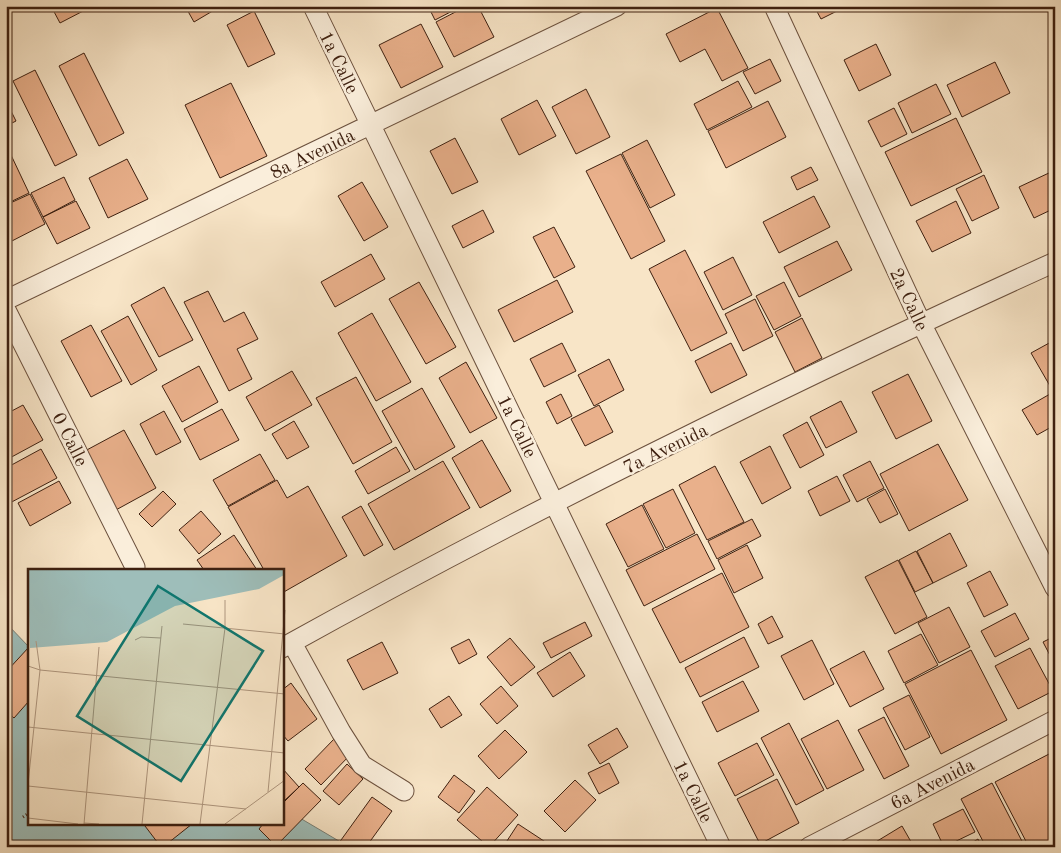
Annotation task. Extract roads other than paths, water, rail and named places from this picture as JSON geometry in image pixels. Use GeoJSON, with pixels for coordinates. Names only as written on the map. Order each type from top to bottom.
{"type":"FeatureCollection","features":[{"type":"Feature","properties":{"kind":"street","name":"1a Calle"},"geometry":{"type":"LineString","coordinates":[[313,6],[721,847]]}},
{"type":"Feature","properties":{"kind":"street","name":"8a Avenida"},"geometry":{"type":"LineString","coordinates":[[6,300],[617,6]]}},
{"type":"Feature","properties":{"kind":"street","name":"2a Calle"},"geometry":{"type":"LineString","coordinates":[[774,6],[921,323],[1055,588]]}},
{"type":"Feature","properties":{"kind":"street","name":"7a Avenida"},"geometry":{"type":"LineString","coordinates":[[287,646],[554,502],[921,323],[1055,262]]}},
{"type":"Feature","properties":{"kind":"street","name":"0 Calle"},"geometry":{"type":"LineString","coordinates":[[6,310],[135,567]]}},
{"type":"Feature","properties":{"kind":"street"},"geometry":{"type":"LineString","coordinates":[[287,646],[362,765],[404,791]]}},
{"type":"Feature","properties":{"kind":"street","name":"6a Avenida"},"geometry":{"type":"LineString","coordinates":[[809,847],[1055,720]]}},
{"type":"Feature","properties":{"kind":"water"},"geometry":{"type":"Polygon","coordinates":[[[6,623],[28,646],[28,826],[284,826],[284,809],[349,847],[6,847],[6,623]]]}}]}
